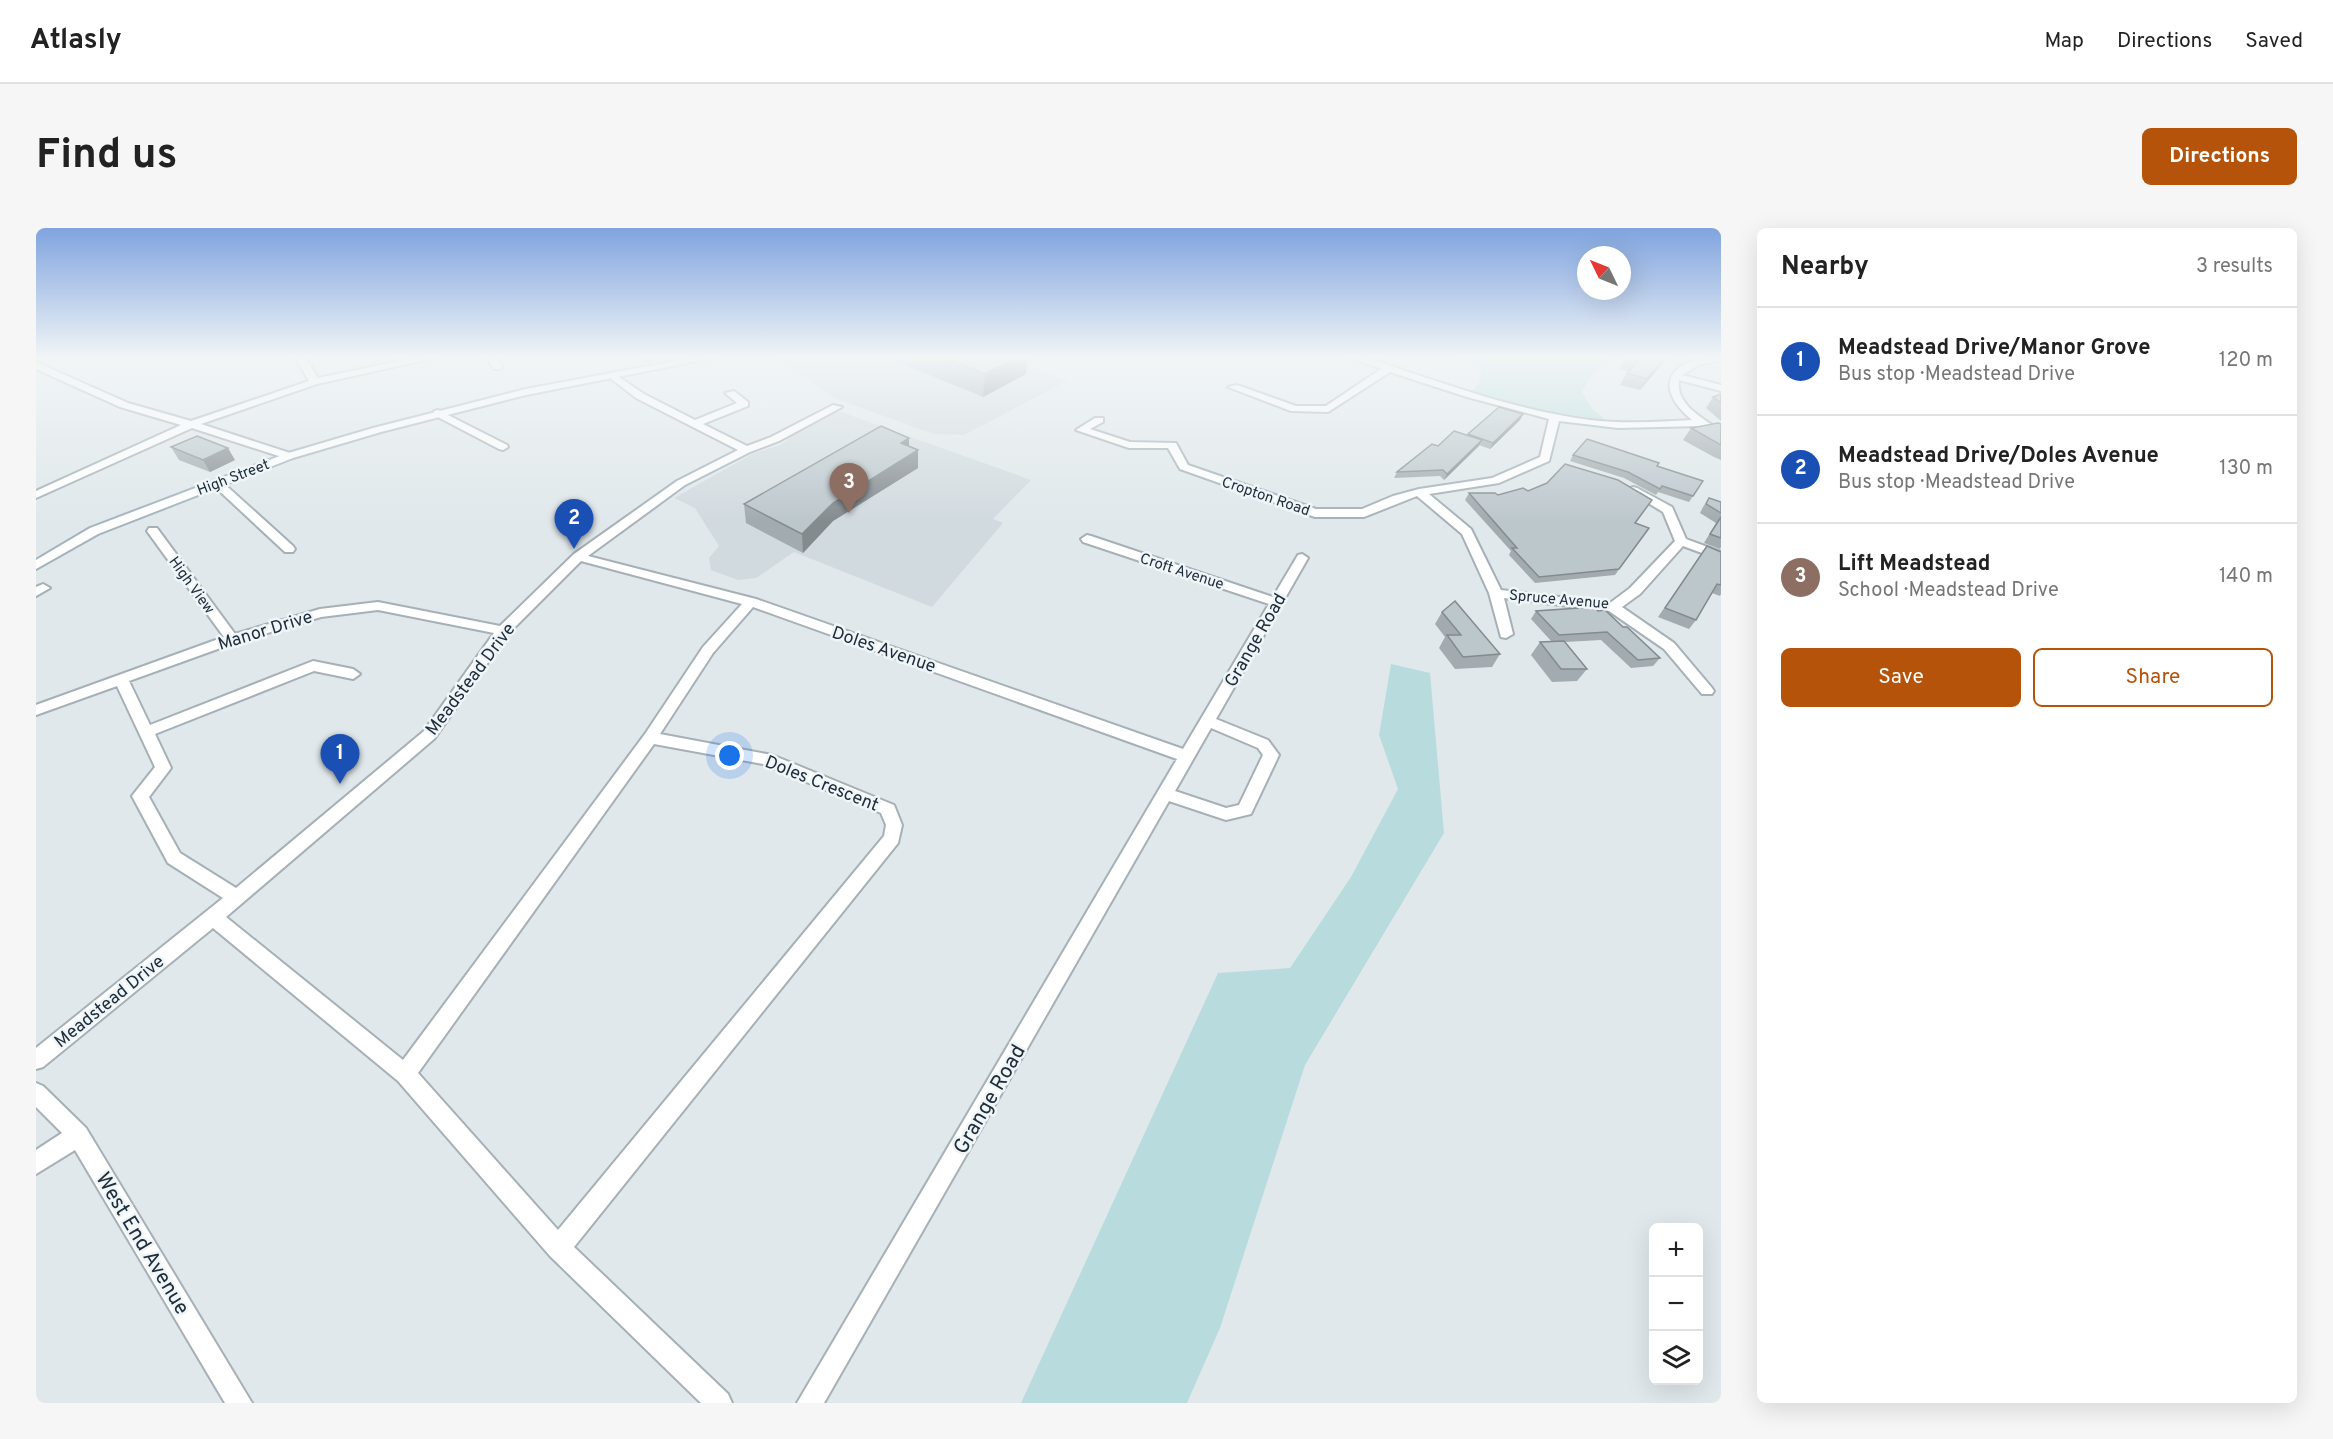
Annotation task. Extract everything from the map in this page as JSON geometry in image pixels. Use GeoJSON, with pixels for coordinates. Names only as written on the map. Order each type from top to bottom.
{"type":"FeatureCollection","features":[{"type":"Feature","properties":{"kind":"street"},"geometry":{"type":"LineString","coordinates":[[148,412],[289,456]]}},
{"type":"Feature","properties":{"kind":"street"},"geometry":{"type":"LineString","coordinates":[[36,495],[191,424],[227,412]]}},
{"type":"Feature","properties":{"kind":"street","name":"High Street"},"geometry":{"type":"LineString","coordinates":[[36,565],[94,531],[217,483],[289,456],[443,412]]}},
{"type":"Feature","properties":{"kind":"street"},"geometry":{"type":"LineString","coordinates":[[671,412],[746,450]]}},
{"type":"Feature","properties":{"kind":"street"},"geometry":{"type":"LineString","coordinates":[[694,424],[724,412]]}},
{"type":"Feature","properties":{"kind":"street","name":"Meadstead Drive"},"geometry":{"type":"LineString","coordinates":[[36,1060],[213,917],[429,735],[503,631],[578,557],[681,483],[828,412]]}},
{"type":"Feature","properties":{"kind":"street"},"geometry":{"type":"LineString","coordinates":[[1538,412],[1589,423],[1632,426],[1703,423]]}},
{"type":"Feature","properties":{"kind":"street"},"geometry":{"type":"LineString","coordinates":[[1690,412],[1721,436]]}},
{"type":"Feature","properties":{"kind":"street"},"geometry":{"type":"LineString","coordinates":[[438,413],[503,447]]}},
{"type":"Feature","properties":{"kind":"street","name":"Cropton Road"},"geometry":{"type":"LineString","coordinates":[[1099,420],[1081,430],[1129,445],[1172,446],[1184,467],[1315,513],[1364,513],[1396,498],[1419,492],[1495,481],[1550,461],[1555,416]]}},
{"type":"Feature","properties":{"kind":"street"},"geometry":{"type":"LineString","coordinates":[[1619,482],[1668,510],[1682,541],[1721,556]]}},
{"type":"Feature","properties":{"kind":"street"},"geometry":{"type":"LineString","coordinates":[[217,483],[289,549]]}},
{"type":"Feature","properties":{"kind":"street"},"geometry":{"type":"LineString","coordinates":[[1419,492],[1467,532],[1496,593],[1506,634]]}},
{"type":"Feature","properties":{"kind":"street","name":"High View"},"geometry":{"type":"LineString","coordinates":[[153,531],[232,639]]}},
{"type":"Feature","properties":{"kind":"street","name":"Croft Avenue"},"geometry":{"type":"LineString","coordinates":[[1088,539],[1276,602]]}},
{"type":"Feature","properties":{"kind":"street","name":"Spruce Avenue"},"geometry":{"type":"LineString","coordinates":[[1496,593],[1613,607],[1635,591],[1682,541]]}},
{"type":"Feature","properties":{"kind":"street","name":"Doles Avenue"},"geometry":{"type":"LineString","coordinates":[[578,557],[751,602],[1185,756]]}},
{"type":"Feature","properties":{"kind":"street","name":"Grange Road"},"geometry":{"type":"LineString","coordinates":[[810,1403],[967,1137],[1185,756],[1208,721],[1302,558]]}},
{"type":"Feature","properties":{"kind":"street"},"geometry":{"type":"LineString","coordinates":[[405,1074],[650,738],[708,650],[751,602]]}},
{"type":"Feature","properties":{"kind":"street","name":"Manor Drive"},"geometry":{"type":"LineString","coordinates":[[36,710],[232,639],[320,613],[378,606],[503,631]]}},
{"type":"Feature","properties":{"kind":"street"},"geometry":{"type":"LineString","coordinates":[[1613,607],[1669,646],[1707,691]]}},
{"type":"Feature","properties":{"kind":"street"},"geometry":{"type":"LineString","coordinates":[[146,732],[313,666],[353,674]]}},
{"type":"Feature","properties":{"kind":"street"},"geometry":{"type":"LineString","coordinates":[[121,680],[163,768],[140,796],[174,858],[236,897]]}},
{"type":"Feature","properties":{"kind":"street"},"geometry":{"type":"LineString","coordinates":[[1164,793],[1226,814],[1245,810],[1271,755],[1263,744],[1208,721]]}},
{"type":"Feature","properties":{"kind":"street","name":"Doles Crescent"},"geometry":{"type":"LineString","coordinates":[[558,1248],[892,838],[894,825],[888,809],[766,759],[650,738]]}},
{"type":"Feature","properties":{"kind":"street"},"geometry":{"type":"LineString","coordinates":[[213,917],[405,1074],[558,1248],[719,1403]]}},
{"type":"Feature","properties":{"kind":"street","name":"West End Avenue"},"geometry":{"type":"LineString","coordinates":[[36,1093],[78,1135],[239,1403]]}},
{"type":"Feature","properties":{"kind":"street"},"geometry":{"type":"LineString","coordinates":[[36,1164],[78,1135]]}},
{"type":"Feature","properties":{"kind":"shaded area"},"geometry":{"type":"Polygon","coordinates":[[[840,412],[1031,480],[993,519],[1003,523],[932,607],[794,552],[756,578],[738,580],[711,570],[709,558],[719,546],[695,508],[674,498],[754,453],[780,445],[787,441],[787,437],[840,412]]]}},
{"type":"Feature","properties":{"kind":"shaded area"},"geometry":{"type":"Polygon","coordinates":[[[872,412],[1008,412],[964,435],[934,434],[872,412]]]}},
{"type":"Feature","properties":{"kind":"shaded area"},"geometry":{"type":"Polygon","coordinates":[[[1551,412],[1596,412],[1606,420],[1551,412]]]}},
{"type":"Feature","properties":{"kind":"shaded area"},"geometry":{"type":"Polygon","coordinates":[[[1391,664],[1430,673],[1444,833],[1305,1065],[1220,1328],[1187,1403],[1021,1403],[1218,973],[1290,968],[1351,877],[1398,789],[1379,735],[1391,664]]]}},
{"type":"Feature","properties":{"kind":"building"},"geometry":{"type":"Polygon","coordinates":[[[1493,412],[1523,414],[1493,443],[1468,434],[1493,412]]]}},
{"type":"Feature","properties":{"kind":"building"},"geometry":{"type":"Polygon","coordinates":[[[1721,424],[1721,445],[1691,428],[1721,424]]]}},
{"type":"Feature","properties":{"kind":"building"},"geometry":{"type":"Polygon","coordinates":[[[881,426],[909,438],[901,443],[918,450],[833,503],[802,534],[744,504],[881,426]]]}},
{"type":"Feature","properties":{"kind":"building"},"geometry":{"type":"Polygon","coordinates":[[[1454,431],[1482,440],[1447,474],[1443,470],[1397,472],[1432,444],[1438,446],[1454,431]]]}},
{"type":"Feature","properties":{"kind":"building"},"geometry":{"type":"Polygon","coordinates":[[[197,436],[228,448],[203,460],[171,447],[197,436]]]}},
{"type":"Feature","properties":{"kind":"building"},"geometry":{"type":"Polygon","coordinates":[[[1587,439],[1659,463],[1657,466],[1703,481],[1693,496],[1662,486],[1660,489],[1628,472],[1573,455],[1587,439]]]}},
{"type":"Feature","properties":{"kind":"building"},"geometry":{"type":"Polygon","coordinates":[[[1565,464],[1618,480],[1652,500],[1635,523],[1649,528],[1619,569],[1539,577],[1512,548],[1517,548],[1469,493],[1498,495],[1523,488],[1528,491],[1547,483],[1565,464]]]}},
{"type":"Feature","properties":{"kind":"building"},"geometry":{"type":"Polygon","coordinates":[[[1709,498],[1721,502],[1721,513],[1706,504],[1709,498]]]}},
{"type":"Feature","properties":{"kind":"building"},"geometry":{"type":"Polygon","coordinates":[[[1721,517],[1721,538],[1710,534],[1721,517]]]}},
{"type":"Feature","properties":{"kind":"building"},"geometry":{"type":"Polygon","coordinates":[[[1707,546],[1721,552],[1721,585],[1717,584],[1696,620],[1665,608],[1707,546]]]}},
{"type":"Feature","properties":{"kind":"building"},"geometry":{"type":"Polygon","coordinates":[[[1455,601],[1500,654],[1463,657],[1447,635],[1461,635],[1442,612],[1455,601]]]}},
{"type":"Feature","properties":{"kind":"building"},"geometry":{"type":"Polygon","coordinates":[[[1594,607],[1598,611],[1605,610],[1623,627],[1627,627],[1660,658],[1638,660],[1607,632],[1559,635],[1536,611],[1594,607]]]}},
{"type":"Feature","properties":{"kind":"building"},"geometry":{"type":"Polygon","coordinates":[[[1564,641],[1587,669],[1561,669],[1540,642],[1564,641]]]}},
{"type":"Feature","properties":{"kind":"place","name":"Lift Meadstead"},"geometry":{"type":"Point","coordinates":[849,513]}},
{"type":"Feature","properties":{"kind":"place","name":"Meadstead Drive/Doles Avenue"},"geometry":{"type":"Point","coordinates":[574,549]}},
{"type":"Feature","properties":{"kind":"place","name":"Meadstead Drive/Manor Grove"},"geometry":{"type":"Point","coordinates":[340,784]}}]}
